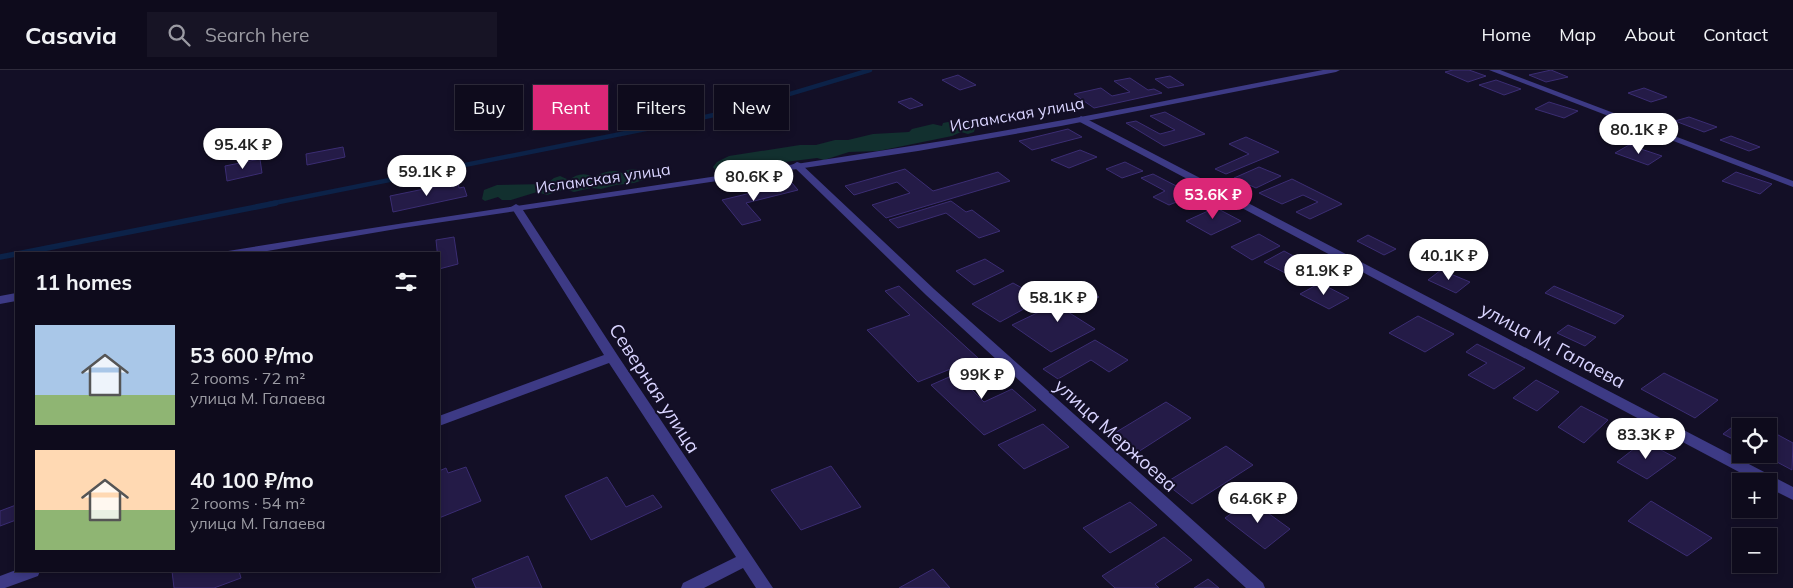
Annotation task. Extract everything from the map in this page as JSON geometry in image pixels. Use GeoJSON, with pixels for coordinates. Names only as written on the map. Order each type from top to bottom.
{"type":"FeatureCollection","features":[{"type":"Feature","properties":{"kind":"street","name":"Исламская улица"},"geometry":{"type":"LineString","coordinates":[[240,252],[516,207],[918,148],[1336,70]]}},
{"type":"Feature","properties":{"kind":"street"},"geometry":{"type":"LineString","coordinates":[[1493,70],[1793,184]]}},
{"type":"Feature","properties":{"kind":"street","name":"улица М. Галаева"},"geometry":{"type":"LineString","coordinates":[[1081,118],[1753,473]]}},
{"type":"Feature","properties":{"kind":"street","name":"улица Мержоева"},"geometry":{"type":"LineString","coordinates":[[797,165],[930,292],[1257,588]]}},
{"type":"Feature","properties":{"kind":"street","name":"Северная улица"},"geometry":{"type":"LineString","coordinates":[[516,207],[612,357],[765,588]]}},
{"type":"Feature","properties":{"kind":"street"},"geometry":{"type":"LineString","coordinates":[[0,300],[15,297]]}},
{"type":"Feature","properties":{"kind":"street"},"geometry":{"type":"LineString","coordinates":[[440,421],[612,357]]}},
{"type":"Feature","properties":{"kind":"street","name":"улица М. Галаева"},"geometry":{"type":"LineString","coordinates":[[1777,486],[1793,494]]}},
{"type":"Feature","properties":{"kind":"street"},"geometry":{"type":"LineString","coordinates":[[689,588],[746,559]]}},
{"type":"Feature","properties":{"kind":"street"},"geometry":{"type":"LineString","coordinates":[[0,583],[29,572]]}},
{"type":"Feature","properties":{"kind":"green space"},"geometry":{"type":"Polygon","coordinates":[[[943,123],[969,125],[975,128],[974,132],[968,134],[961,132],[952,136],[878,151],[849,152],[824,160],[817,158],[777,163],[759,169],[751,168],[740,172],[716,171],[713,167],[717,162],[729,156],[800,145],[816,145],[873,134],[909,132],[912,129],[933,124],[942,126],[943,123]]]}},
{"type":"Feature","properties":{"kind":"green space"},"geometry":{"type":"Polygon","coordinates":[[[638,169],[646,172],[648,175],[643,180],[634,183],[574,192],[565,189],[547,195],[537,192],[511,200],[502,200],[498,197],[485,201],[482,199],[484,190],[497,185],[546,184],[560,176],[569,180],[581,174],[593,177],[608,172],[622,173],[627,170],[638,169]]]}},
{"type":"Feature","properties":{"kind":"building"},"geometry":{"type":"Polygon","coordinates":[[[1469,70],[1486,76],[1468,82],[1445,72],[1469,70]]]}},
{"type":"Feature","properties":{"kind":"building"},"geometry":{"type":"Polygon","coordinates":[[[1551,70],[1568,77],[1546,82],[1529,75],[1551,70]]]}},
{"type":"Feature","properties":{"kind":"building"},"geometry":{"type":"Polygon","coordinates":[[[958,75],[976,85],[960,90],[942,80],[958,75]]]}},
{"type":"Feature","properties":{"kind":"building"},"geometry":{"type":"Polygon","coordinates":[[[1170,76],[1184,85],[1168,88],[1155,79],[1170,76]]]}},
{"type":"Feature","properties":{"kind":"building"},"geometry":{"type":"Polygon","coordinates":[[[1130,78],[1148,90],[1154,89],[1162,93],[1094,108],[1074,94],[1101,88],[1112,96],[1130,92],[1114,81],[1130,78]]]}},
{"type":"Feature","properties":{"kind":"building"},"geometry":{"type":"Polygon","coordinates":[[[1496,80],[1521,89],[1504,95],[1479,85],[1496,80]]]}},
{"type":"Feature","properties":{"kind":"building"},"geometry":{"type":"Polygon","coordinates":[[[1644,88],[1667,97],[1651,102],[1628,93],[1644,88]]]}},
{"type":"Feature","properties":{"kind":"building"},"geometry":{"type":"Polygon","coordinates":[[[911,98],[923,105],[910,109],[898,102],[911,98]]]}},
{"type":"Feature","properties":{"kind":"building"},"geometry":{"type":"Polygon","coordinates":[[[1549,102],[1578,111],[1564,118],[1535,109],[1549,102]]]}},
{"type":"Feature","properties":{"kind":"building"},"geometry":{"type":"Polygon","coordinates":[[[1165,112],[1205,134],[1164,146],[1126,123],[1136,121],[1160,134],[1175,130],[1150,116],[1165,112]]]}},
{"type":"Feature","properties":{"kind":"building"},"geometry":{"type":"Polygon","coordinates":[[[1689,117],[1717,127],[1704,132],[1675,121],[1689,117]]]}},
{"type":"Feature","properties":{"kind":"building"},"geometry":{"type":"Polygon","coordinates":[[[1068,129],[1082,137],[1032,150],[1019,141],[1068,129]]]}},
{"type":"Feature","properties":{"kind":"building"},"geometry":{"type":"Polygon","coordinates":[[[1731,136],[1760,147],[1749,151],[1720,140],[1731,136]]]}},
{"type":"Feature","properties":{"kind":"building"},"geometry":{"type":"Polygon","coordinates":[[[1246,137],[1279,152],[1226,174],[1215,169],[1249,154],[1229,144],[1246,137]]]}},
{"type":"Feature","properties":{"kind":"building"},"geometry":{"type":"Polygon","coordinates":[[[1629,145],[1662,156],[1648,165],[1615,153],[1629,145]]]}},
{"type":"Feature","properties":{"kind":"building"},"geometry":{"type":"Polygon","coordinates":[[[343,147],[345,157],[307,165],[306,154],[343,147]]]}},
{"type":"Feature","properties":{"kind":"building"},"geometry":{"type":"Polygon","coordinates":[[[1080,150],[1097,157],[1069,168],[1051,160],[1080,150]]]}},
{"type":"Feature","properties":{"kind":"building"},"geometry":{"type":"Polygon","coordinates":[[[260,159],[262,173],[227,181],[225,166],[260,159]]]}},
{"type":"Feature","properties":{"kind":"building"},"geometry":{"type":"Polygon","coordinates":[[[1125,162],[1143,171],[1122,178],[1106,169],[1125,162]]]}},
{"type":"Feature","properties":{"kind":"building"},"geometry":{"type":"Polygon","coordinates":[[[1259,167],[1281,176],[1256,188],[1234,178],[1259,167]]]}},
{"type":"Feature","properties":{"kind":"building"},"geometry":{"type":"Polygon","coordinates":[[[905,169],[933,191],[998,172],[1010,181],[886,218],[872,205],[910,193],[897,182],[854,195],[845,186],[905,169]]]}},
{"type":"Feature","properties":{"kind":"building"},"geometry":{"type":"Polygon","coordinates":[[[1736,172],[1772,184],[1760,194],[1722,181],[1736,172]]]}},
{"type":"Feature","properties":{"kind":"building"},"geometry":{"type":"Polygon","coordinates":[[[1153,174],[1194,195],[1169,205],[1153,197],[1165,191],[1141,178],[1153,174]]]}},
{"type":"Feature","properties":{"kind":"building"},"geometry":{"type":"Polygon","coordinates":[[[1292,179],[1342,204],[1310,219],[1296,212],[1318,202],[1303,195],[1282,204],[1259,193],[1292,179]]]}},
{"type":"Feature","properties":{"kind":"building"},"geometry":{"type":"Polygon","coordinates":[[[458,182],[459,188],[464,187],[467,196],[393,212],[390,196],[458,182]]]}},
{"type":"Feature","properties":{"kind":"building"},"geometry":{"type":"Polygon","coordinates":[[[792,183],[798,190],[746,203],[761,220],[742,225],[722,200],[792,183]]]}},
{"type":"Feature","properties":{"kind":"building"},"geometry":{"type":"Polygon","coordinates":[[[951,201],[966,212],[972,210],[1000,231],[979,238],[946,213],[898,228],[889,220],[951,201]]]}},
{"type":"Feature","properties":{"kind":"building"},"geometry":{"type":"Polygon","coordinates":[[[1205,202],[1241,221],[1211,235],[1186,221],[1208,211],[1197,205],[1205,202]]]}},
{"type":"Feature","properties":{"kind":"building"},"geometry":{"type":"Polygon","coordinates":[[[1259,234],[1280,246],[1252,260],[1231,247],[1259,234]]]}},
{"type":"Feature","properties":{"kind":"building"},"geometry":{"type":"Polygon","coordinates":[[[1368,235],[1396,249],[1384,255],[1357,241],[1368,235]]]}},
{"type":"Feature","properties":{"kind":"building"},"geometry":{"type":"Polygon","coordinates":[[[454,237],[458,264],[440,269],[440,252],[437,252],[436,240],[454,237]]]}},
{"type":"Feature","properties":{"kind":"building"},"geometry":{"type":"Polygon","coordinates":[[[1284,251],[1310,265],[1291,276],[1264,262],[1284,251]]]}},
{"type":"Feature","properties":{"kind":"building"},"geometry":{"type":"Polygon","coordinates":[[[985,259],[1004,271],[974,285],[956,271],[985,259]]]}},
{"type":"Feature","properties":{"kind":"building"},"geometry":{"type":"Polygon","coordinates":[[[1441,270],[1470,282],[1456,293],[1428,280],[1441,270]]]}},
{"type":"Feature","properties":{"kind":"building"},"geometry":{"type":"Polygon","coordinates":[[[1013,283],[1042,299],[1000,322],[972,304],[1013,283]]]}},
{"type":"Feature","properties":{"kind":"building"},"geometry":{"type":"Polygon","coordinates":[[[1320,283],[1349,298],[1329,309],[1300,294],[1320,283]]]}},
{"type":"Feature","properties":{"kind":"building"},"geometry":{"type":"Polygon","coordinates":[[[899,286],[978,358],[918,382],[867,330],[910,315],[885,291],[899,286]]]}},
{"type":"Feature","properties":{"kind":"building"},"geometry":{"type":"Polygon","coordinates":[[[1554,286],[1624,316],[1615,324],[1545,293],[1554,286]]]}},
{"type":"Feature","properties":{"kind":"building"},"geometry":{"type":"Polygon","coordinates":[[[1087,289],[1099,297],[1068,312],[1095,329],[1051,352],[1012,325],[1087,289]]]}},
{"type":"Feature","properties":{"kind":"building"},"geometry":{"type":"Polygon","coordinates":[[[1418,316],[1454,334],[1425,352],[1389,333],[1418,316]]]}},
{"type":"Feature","properties":{"kind":"building"},"geometry":{"type":"Polygon","coordinates":[[[1568,325],[1596,337],[1585,346],[1557,333],[1568,325]]]}},
{"type":"Feature","properties":{"kind":"building"},"geometry":{"type":"Polygon","coordinates":[[[1095,340],[1128,360],[1109,372],[1091,360],[1058,379],[1043,369],[1095,340]]]}},
{"type":"Feature","properties":{"kind":"building"},"geometry":{"type":"Polygon","coordinates":[[[1477,344],[1525,368],[1494,389],[1468,375],[1487,363],[1466,352],[1477,344]]]}},
{"type":"Feature","properties":{"kind":"building"},"geometry":{"type":"Polygon","coordinates":[[[981,363],[997,377],[971,389],[984,402],[1012,389],[1036,410],[984,435],[931,385],[981,363]]]}},
{"type":"Feature","properties":{"kind":"building"},"geometry":{"type":"Polygon","coordinates":[[[1664,373],[1718,400],[1695,418],[1641,389],[1664,373]]]}},
{"type":"Feature","properties":{"kind":"building"},"geometry":{"type":"Polygon","coordinates":[[[1536,380],[1559,392],[1537,411],[1513,398],[1536,380]]]}},
{"type":"Feature","properties":{"kind":"building"},"geometry":{"type":"Polygon","coordinates":[[[1166,402],[1191,418],[1138,452],[1113,434],[1166,402]]]}},
{"type":"Feature","properties":{"kind":"building"},"geometry":{"type":"Polygon","coordinates":[[[1581,406],[1608,420],[1584,443],[1558,427],[1581,406]]]}},
{"type":"Feature","properties":{"kind":"building"},"geometry":{"type":"Polygon","coordinates":[[[1043,424],[1069,447],[1024,469],[998,445],[1043,424]]]}},
{"type":"Feature","properties":{"kind":"building"},"geometry":{"type":"Polygon","coordinates":[[[1732,427],[1732,438],[1723,434],[1732,427]]]}},
{"type":"Feature","properties":{"kind":"building"},"geometry":{"type":"Polygon","coordinates":[[[1777,434],[1793,443],[1792,470],[1777,462],[1777,434]]]}},
{"type":"Feature","properties":{"kind":"building"},"geometry":{"type":"Polygon","coordinates":[[[1644,441],[1676,458],[1647,479],[1617,462],[1644,441]]]}},
{"type":"Feature","properties":{"kind":"building"},"geometry":{"type":"Polygon","coordinates":[[[1226,446],[1253,465],[1192,504],[1165,483],[1226,446]]]}},
{"type":"Feature","properties":{"kind":"building"},"geometry":{"type":"Polygon","coordinates":[[[831,466],[861,507],[801,530],[771,490],[831,466]]]}},
{"type":"Feature","properties":{"kind":"building"},"geometry":{"type":"Polygon","coordinates":[[[466,467],[481,501],[440,518],[440,471],[446,468],[448,473],[466,467]]]}},
{"type":"Feature","properties":{"kind":"building"},"geometry":{"type":"Polygon","coordinates":[[[607,477],[626,507],[653,495],[662,507],[591,540],[565,496],[607,477]]]}},
{"type":"Feature","properties":{"kind":"building"},"geometry":{"type":"Polygon","coordinates":[[[1250,500],[1290,529],[1265,549],[1225,518],[1250,500]]]}},
{"type":"Feature","properties":{"kind":"building"},"geometry":{"type":"Polygon","coordinates":[[[1651,501],[1712,538],[1687,556],[1628,521],[1651,501]]]}},
{"type":"Feature","properties":{"kind":"building"},"geometry":{"type":"Polygon","coordinates":[[[1130,502],[1157,525],[1110,553],[1083,528],[1130,502]]]}},
{"type":"Feature","properties":{"kind":"building"},"geometry":{"type":"Polygon","coordinates":[[[15,505],[15,520],[0,526],[0,511],[15,505]]]}},
{"type":"Feature","properties":{"kind":"building"},"geometry":{"type":"Polygon","coordinates":[[[1164,537],[1192,560],[1155,584],[1159,588],[1115,588],[1102,576],[1164,537]]]}},
{"type":"Feature","properties":{"kind":"building"},"geometry":{"type":"Polygon","coordinates":[[[528,556],[542,588],[476,588],[472,579],[528,556]]]}},
{"type":"Feature","properties":{"kind":"building"},"geometry":{"type":"Polygon","coordinates":[[[933,569],[950,588],[899,588],[933,569]]]}},
{"type":"Feature","properties":{"kind":"building"},"geometry":{"type":"Polygon","coordinates":[[[172,572],[239,572],[241,578],[214,588],[174,588],[172,572]]]}},
{"type":"Feature","properties":{"kind":"building"},"geometry":{"type":"Polygon","coordinates":[[[1208,579],[1219,588],[1194,588],[1208,579]]]}},
{"type":"Feature","properties":{"kind":"waterway"},"geometry":{"type":"LineString","coordinates":[[269,204],[696,119],[736,110],[870,70]]}},
{"type":"Feature","properties":{"kind":"waterway"},"geometry":{"type":"LineString","coordinates":[[27,252],[276,203]]}},
{"type":"Feature","properties":{"kind":"waterway"},"geometry":{"type":"LineString","coordinates":[[0,257],[15,254]]}}]}
